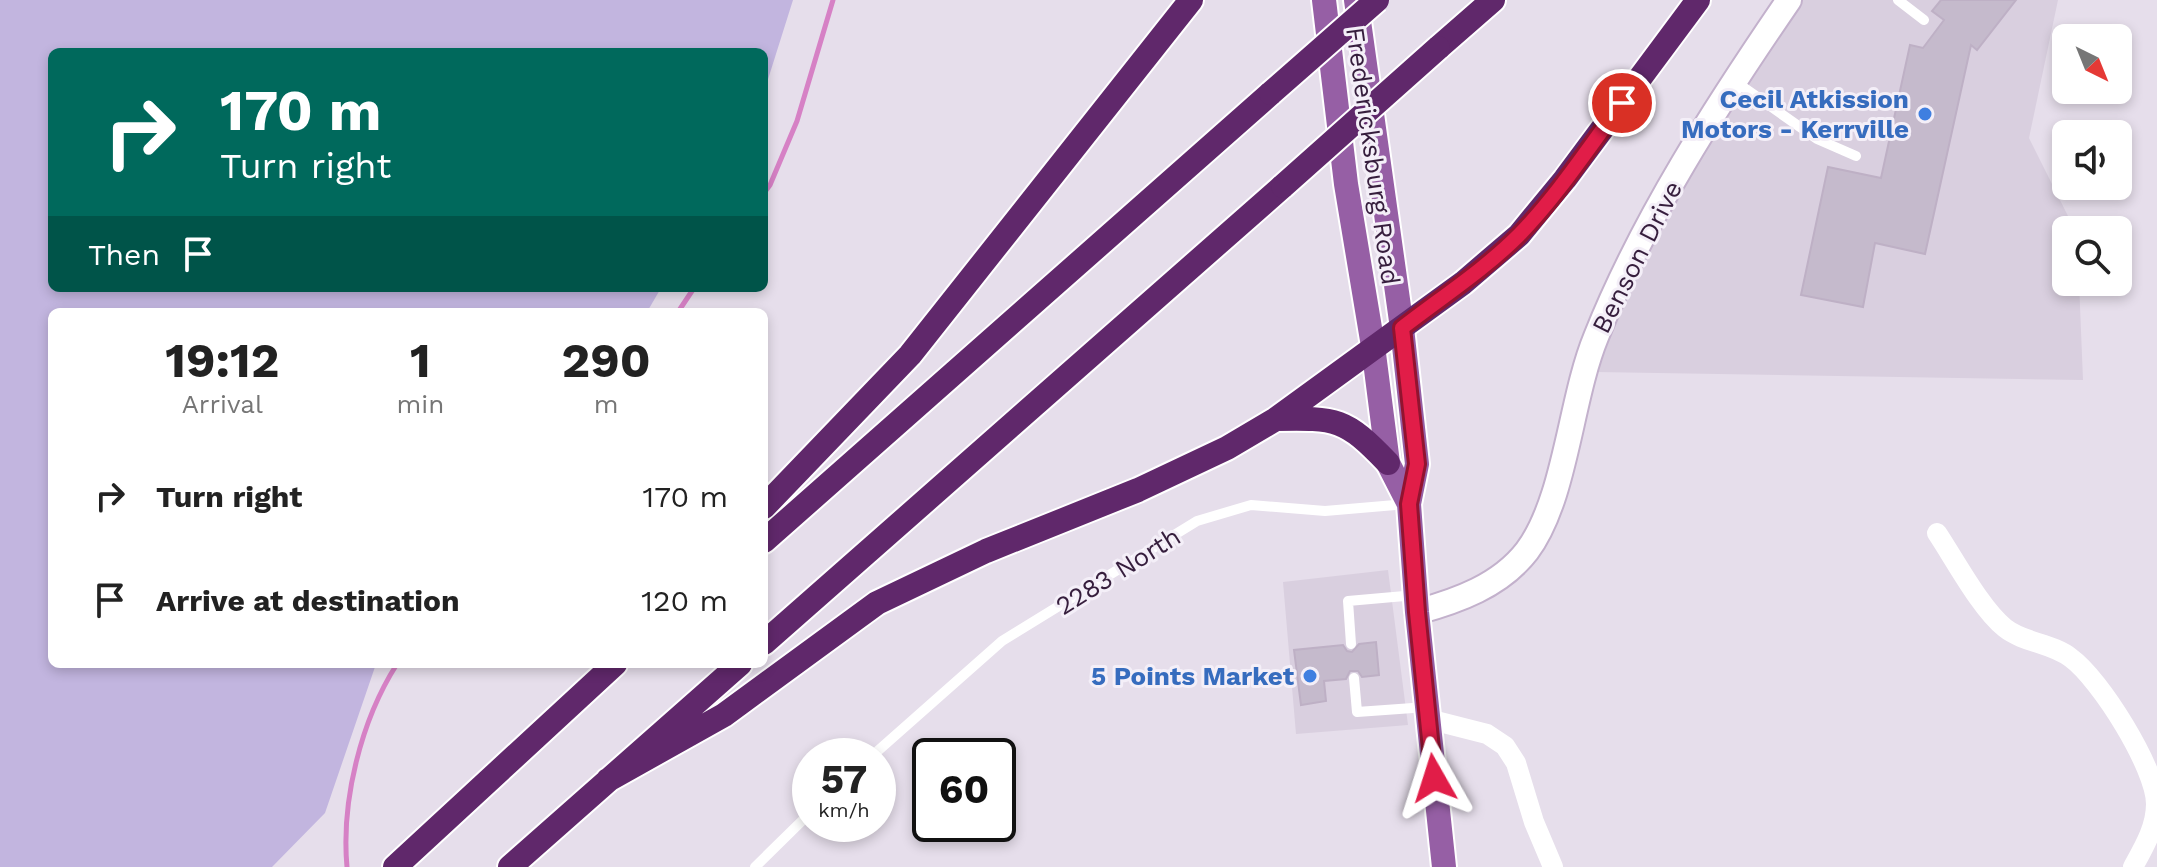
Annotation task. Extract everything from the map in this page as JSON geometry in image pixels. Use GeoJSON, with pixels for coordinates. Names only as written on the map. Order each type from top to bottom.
{"type":"FeatureCollection","features":[{"type":"Feature","properties":{"kind":"highway"},"geometry":{"type":"LineString","coordinates":[[768,503],[910,355],[1191,0]]}},
{"type":"Feature","properties":{"kind":"highway"},"geometry":{"type":"LineString","coordinates":[[768,537],[1377,0]]}},
{"type":"Feature","properties":{"kind":"highway"},"geometry":{"type":"LineString","coordinates":[[768,639],[1493,0]]}},
{"type":"Feature","properties":{"kind":"highway"},"geometry":{"type":"LineString","coordinates":[[608,780],[724,715],[877,603],[986,551],[1138,490],[1227,448],[1276,419],[1473,275],[1528,224],[1698,0]]}},
{"type":"Feature","properties":{"kind":"highway"},"geometry":{"type":"LineString","coordinates":[[1276,419],[1314,417],[1334,420],[1361,435],[1388,463]]}},
{"type":"Feature","properties":{"kind":"highway"},"geometry":{"type":"LineString","coordinates":[[395,867],[611,668]]}},
{"type":"Feature","properties":{"kind":"highway"},"geometry":{"type":"LineString","coordinates":[[510,867],[735,668]]}},
{"type":"Feature","properties":{"kind":"main road","name":"Fredericksburg Road"},"geometry":{"type":"LineString","coordinates":[[1324,0],[1346,184],[1373,346],[1388,463],[1409,504]]}},
{"type":"Feature","properties":{"kind":"main road","name":"Fredericksburg Road"},"geometry":{"type":"LineString","coordinates":[[1356,0],[1402,328],[1417,464],[1409,504],[1416,604],[1444,867]]}},
{"type":"Feature","properties":{"kind":"street","name":"Benson Drive"},"geometry":{"type":"LineString","coordinates":[[1416,604],[1472,594],[1499,577],[1526,552],[1546,518],[1590,351],[1607,308],[1636,250],[1734,80],[1789,0]]}},
{"type":"Feature","properties":{"kind":"street"},"geometry":{"type":"LineString","coordinates":[[1937,533],[1993,616],[2006,629],[2070,657],[2089,677],[2134,741],[2152,782],[2156,803],[2154,824],[2133,867]]}},
{"type":"Feature","properties":{"kind":"street"},"geometry":{"type":"LineString","coordinates":[[1428,713],[1487,734],[1505,746],[1516,763],[1534,822],[1553,867]]}},
{"type":"Feature","properties":{"kind":"lane"},"geometry":{"type":"LineString","coordinates":[[1898,0],[1924,20]]}},
{"type":"Feature","properties":{"kind":"lane"},"geometry":{"type":"LineString","coordinates":[[1734,80],[1817,139],[1856,156]]}},
{"type":"Feature","properties":{"kind":"lane","name":"2283 North"},"geometry":{"type":"LineString","coordinates":[[892,738],[1002,641],[1197,521],[1251,505],[1336,511],[1409,504]]}},
{"type":"Feature","properties":{"kind":"lane"},"geometry":{"type":"LineString","coordinates":[[1351,644],[1348,601],[1416,604]]}},
{"type":"Feature","properties":{"kind":"lane"},"geometry":{"type":"LineString","coordinates":[[1354,678],[1357,712],[1428,713]]}},
{"type":"Feature","properties":{"kind":"lane"},"geometry":{"type":"LineString","coordinates":[[755,867],[792,831]]}},
{"type":"Feature","properties":{"kind":"shaded area"},"geometry":{"type":"Polygon","coordinates":[[[0,0],[793,0],[768,79],[768,48],[48,48],[48,292],[659,292],[649,308],[48,308],[48,668],[375,668],[325,813],[272,867],[0,867],[0,0]]]}},
{"type":"Feature","properties":{"kind":"shaded area"},"geometry":{"type":"Polygon","coordinates":[[[1796,0],[2058,0],[2029,138],[2052,184],[2052,200],[2060,200],[2068,216],[2052,216],[2052,296],[2080,296],[2083,380],[1596,372],[1617,308],[1717,123],[1796,0]]]}},
{"type":"Feature","properties":{"kind":"shaded area"},"geometry":{"type":"Polygon","coordinates":[[[1388,570],[1408,725],[1296,734],[1283,582],[1388,570]]]}},
{"type":"Feature","properties":{"kind":"building","name":"Cecil Atkission Motors - Kerrville"},"geometry":{"type":"Polygon","coordinates":[[[1941,0],[2016,0],[1977,50],[1971,45],[1925,254],[1875,243],[1863,307],[1801,295],[1828,167],[1881,178],[1910,45],[1923,48],[1944,20],[1932,11],[1941,0]]]}},
{"type":"Feature","properties":{"kind":"building"},"geometry":{"type":"Polygon","coordinates":[[[1376,642],[1379,675],[1362,677],[1358,671],[1350,671],[1346,679],[1324,681],[1326,701],[1301,705],[1294,650],[1343,645],[1352,652],[1359,644],[1376,642]]]}},
{"type":"Feature","properties":{"kind":"waterway"},"geometry":{"type":"LineString","coordinates":[[768,188],[797,121],[833,0]]}},
{"type":"Feature","properties":{"kind":"waterway"},"geometry":{"type":"LineString","coordinates":[[681,308],[691,292]]}},
{"type":"Feature","properties":{"kind":"waterway"},"geometry":{"type":"LineString","coordinates":[[347,867],[347,815],[356,762],[373,710],[395,668]]}},
{"type":"Feature","properties":{"kind":"place","name":"Cecil Atkission Motors - Kerrville"},"geometry":{"type":"Point","coordinates":[1925,114]}},
{"type":"Feature","properties":{"kind":"place","name":"5 Points Market"},"geometry":{"type":"Point","coordinates":[1310,676]}},
{"type":"Feature","properties":{"kind":"route"},"geometry":{"type":"LineString","coordinates":[[1434,778],[1409,504],[1417,464],[1402,328],[1463,283],[1519,235],[1622,103]]}}]}
